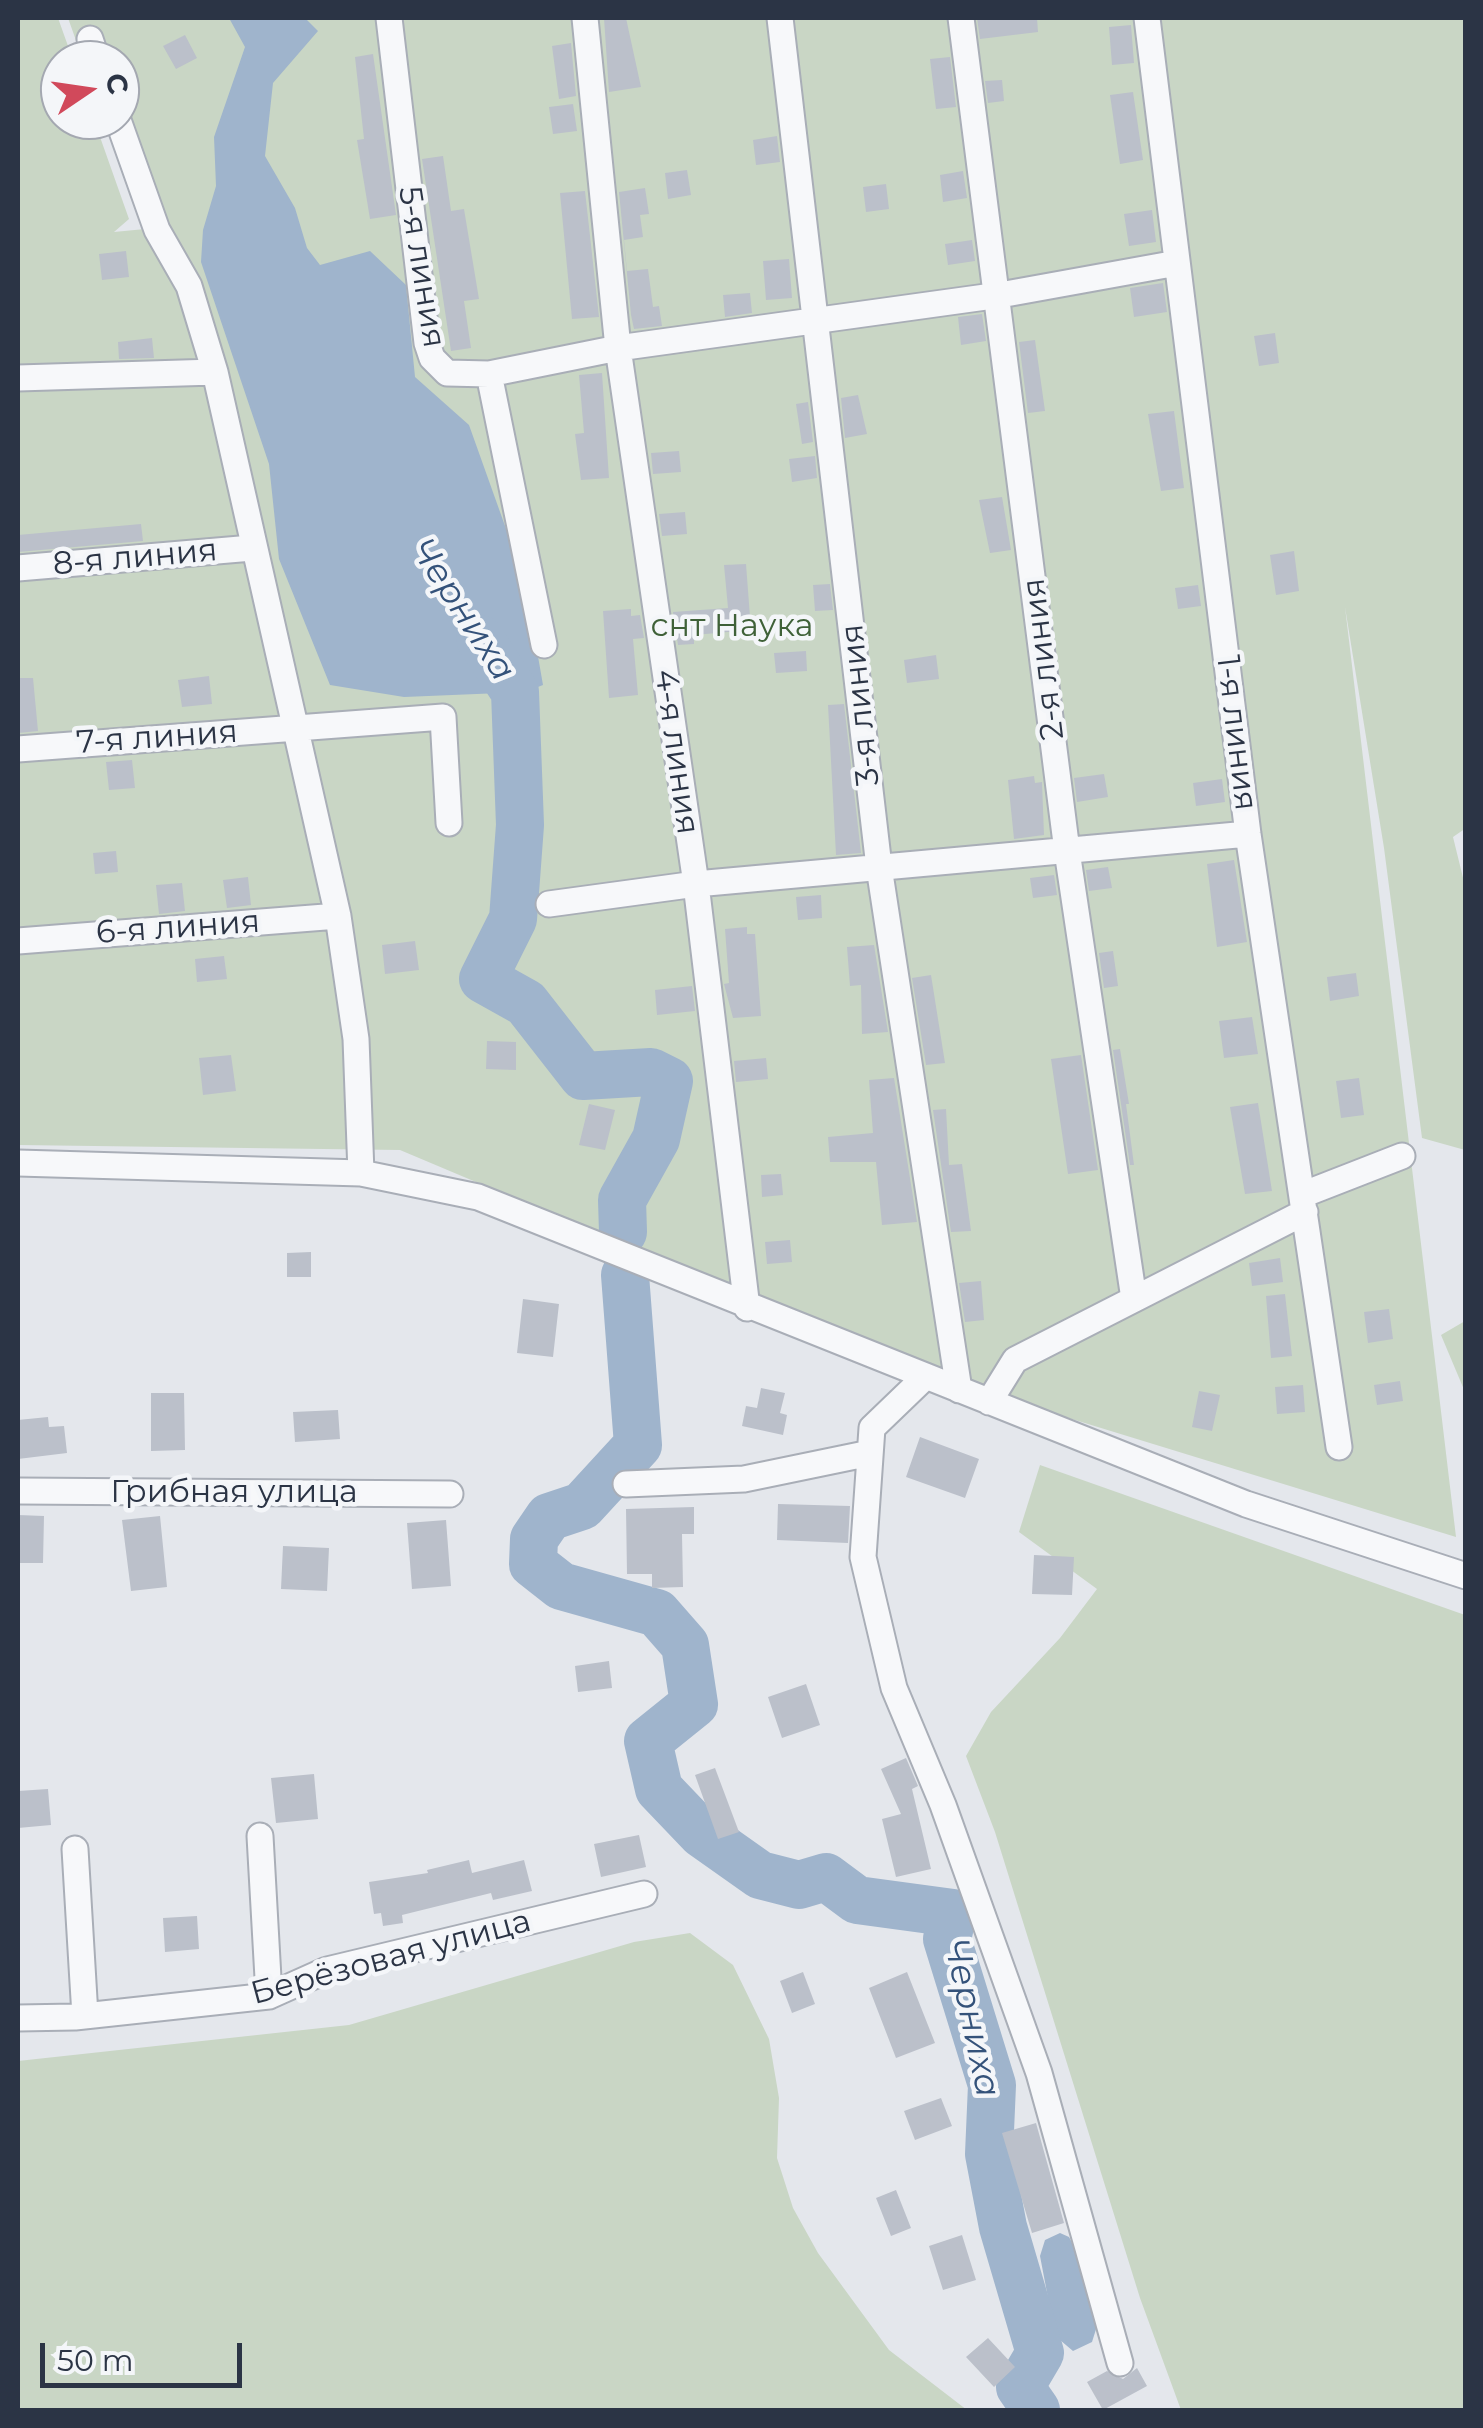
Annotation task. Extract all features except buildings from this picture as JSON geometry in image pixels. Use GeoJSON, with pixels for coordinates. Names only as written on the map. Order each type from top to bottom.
{"type":"FeatureCollection","features":[{"type":"Feature","properties":{"kind":"street","name":"5-я линия"},"geometry":{"type":"LineString","coordinates":[[389,18],[427,343],[432,358],[447,372],[490,374],[544,645]]}},
{"type":"Feature","properties":{"kind":"street","name":"4-я линия"},"geometry":{"type":"LineString","coordinates":[[585,18],[618,348],[696,884],[747,1308]]}},
{"type":"Feature","properties":{"kind":"street","name":"3-я линия"},"geometry":{"type":"LineString","coordinates":[[780,18],[879,867],[960,1390]]}},
{"type":"Feature","properties":{"kind":"street","name":"2-я линия"},"geometry":{"type":"LineString","coordinates":[[961,18],[1000,295],[1068,851],[1134,1299]]}},
{"type":"Feature","properties":{"kind":"street","name":"1-я линия"},"geometry":{"type":"LineString","coordinates":[[1147,18],[1248,834],[1340,1447]]}},
{"type":"Feature","properties":{"kind":"street"},"geometry":{"type":"LineString","coordinates":[[125,140],[157,230],[189,286],[215,372],[338,916],[356,1039],[361,1173]]}},
{"type":"Feature","properties":{"kind":"street"},"geometry":{"type":"LineString","coordinates":[[490,374],[618,348],[1000,295],[1177,263]]}},
{"type":"Feature","properties":{"kind":"street"},"geometry":{"type":"LineString","coordinates":[[18,378],[215,372]]}},
{"type":"Feature","properties":{"kind":"street","name":"8-я линия"},"geometry":{"type":"LineString","coordinates":[[18,568],[252,548]]}},
{"type":"Feature","properties":{"kind":"street","name":"7-я линия"},"geometry":{"type":"LineString","coordinates":[[18,749],[443,717],[449,823]]}},
{"type":"Feature","properties":{"kind":"street"},"geometry":{"type":"LineString","coordinates":[[548,904],[696,884],[1248,834]]}},
{"type":"Feature","properties":{"kind":"street","name":"6-я линия"},"geometry":{"type":"LineString","coordinates":[[18,941],[338,916]]}},
{"type":"Feature","properties":{"kind":"street"},"geometry":{"type":"LineString","coordinates":[[989,1402],[1015,1360],[1134,1299],[1303,1204],[1402,1156]]}},
{"type":"Feature","properties":{"kind":"street"},"geometry":{"type":"LineString","coordinates":[[18,1162],[361,1173],[478,1198],[1246,1504],[1466,1576]]}},
{"type":"Feature","properties":{"kind":"street"},"geometry":{"type":"LineString","coordinates":[[926,1377],[872,1428],[863,1557],[894,1688],[943,1805],[1039,2072],[1120,2363]]}},
{"type":"Feature","properties":{"kind":"street"},"geometry":{"type":"LineString","coordinates":[[626,1484],[744,1480],[870,1453]]}},
{"type":"Feature","properties":{"kind":"street","name":"Грибная улица"},"geometry":{"type":"LineString","coordinates":[[18,1491],[450,1494]]}},
{"type":"Feature","properties":{"kind":"street"},"geometry":{"type":"LineString","coordinates":[[260,1836],[269,1996]]}},
{"type":"Feature","properties":{"kind":"street"},"geometry":{"type":"LineString","coordinates":[[75,1849],[85,2016]]}},
{"type":"Feature","properties":{"kind":"street","name":"Берёзовая улица"},"geometry":{"type":"LineString","coordinates":[[18,2018],[85,2016],[269,1996],[327,1970],[644,1894]]}},
{"type":"Feature","properties":{"kind":"green space","name":"снт Наука"},"geometry":{"type":"Polygon","coordinates":[[[18,18],[58,18],[66,40],[40,40],[40,140],[101,140],[129,219],[114,232],[145,229],[112,140],[140,140],[140,40],[76,40],[68,18],[1465,18],[1466,828],[1453,837],[1466,890],[1465,1150],[1422,1138],[1384,848],[1345,607],[1456,1537],[948,1381],[400,1150],[18,1145],[18,18]]]}},
{"type":"Feature","properties":{"kind":"green space"},"geometry":{"type":"Polygon","coordinates":[[[1465,1321],[1465,1392],[1441,1335],[1465,1321]]]}},
{"type":"Feature","properties":{"kind":"green space"},"geometry":{"type":"Polygon","coordinates":[[[1040,1465],[1465,1615],[1465,2410],[1181,2410],[1140,2298],[995,1832],[966,1756],[991,1712],[1060,1638],[1097,1589],[1019,1532],[1040,1465]]]}},
{"type":"Feature","properties":{"kind":"green space"},"geometry":{"type":"Polygon","coordinates":[[[690,1933],[733,1965],[769,2039],[779,2098],[777,2158],[793,2208],[818,2253],[889,2350],[967,2410],[18,2410],[18,2061],[349,2025],[634,1942],[690,1933]]]}},
{"type":"Feature","properties":{"kind":"water"},"geometry":{"type":"Polygon","coordinates":[[[229,18],[305,18],[318,31],[273,83],[265,156],[295,208],[307,248],[320,265],[370,251],[406,285],[415,377],[469,425],[525,582],[543,685],[525,692],[404,697],[330,685],[279,559],[269,464],[201,262],[203,230],[216,186],[214,137],[245,47],[229,18]]]}},
{"type":"Feature","properties":{"kind":"water"},"geometry":{"type":"Polygon","coordinates":[[[1060,2233],[1069,2237],[1077,2252],[1097,2326],[1092,2342],[1073,2351],[1060,2340],[1053,2324],[1040,2256],[1045,2240],[1060,2233]]]}},
{"type":"Feature","properties":{"kind":"waterway","name":"Черниха"},"geometry":{"type":"LineString","coordinates":[[480,639],[515,692],[520,825],[513,919],[483,979],[526,1003],[583,1076],[651,1072],[669,1081],[656,1139],[622,1200],[623,1232]]}},
{"type":"Feature","properties":{"kind":"waterway","name":"Черниха"},"geometry":{"type":"LineString","coordinates":[[625,1275],[638,1445],[582,1506],[549,1517],[534,1539],[533,1564],[561,1586],[657,1613],[685,1645],[694,1704],[648,1741],[659,1789],[702,1834],[760,1875],[799,1885],[826,1877],[857,1900],[953,1913],[947,1939],[992,2085],[989,2154],[1003,2227],[1040,2353],[1020,2387],[1036,2410]]}}]}
